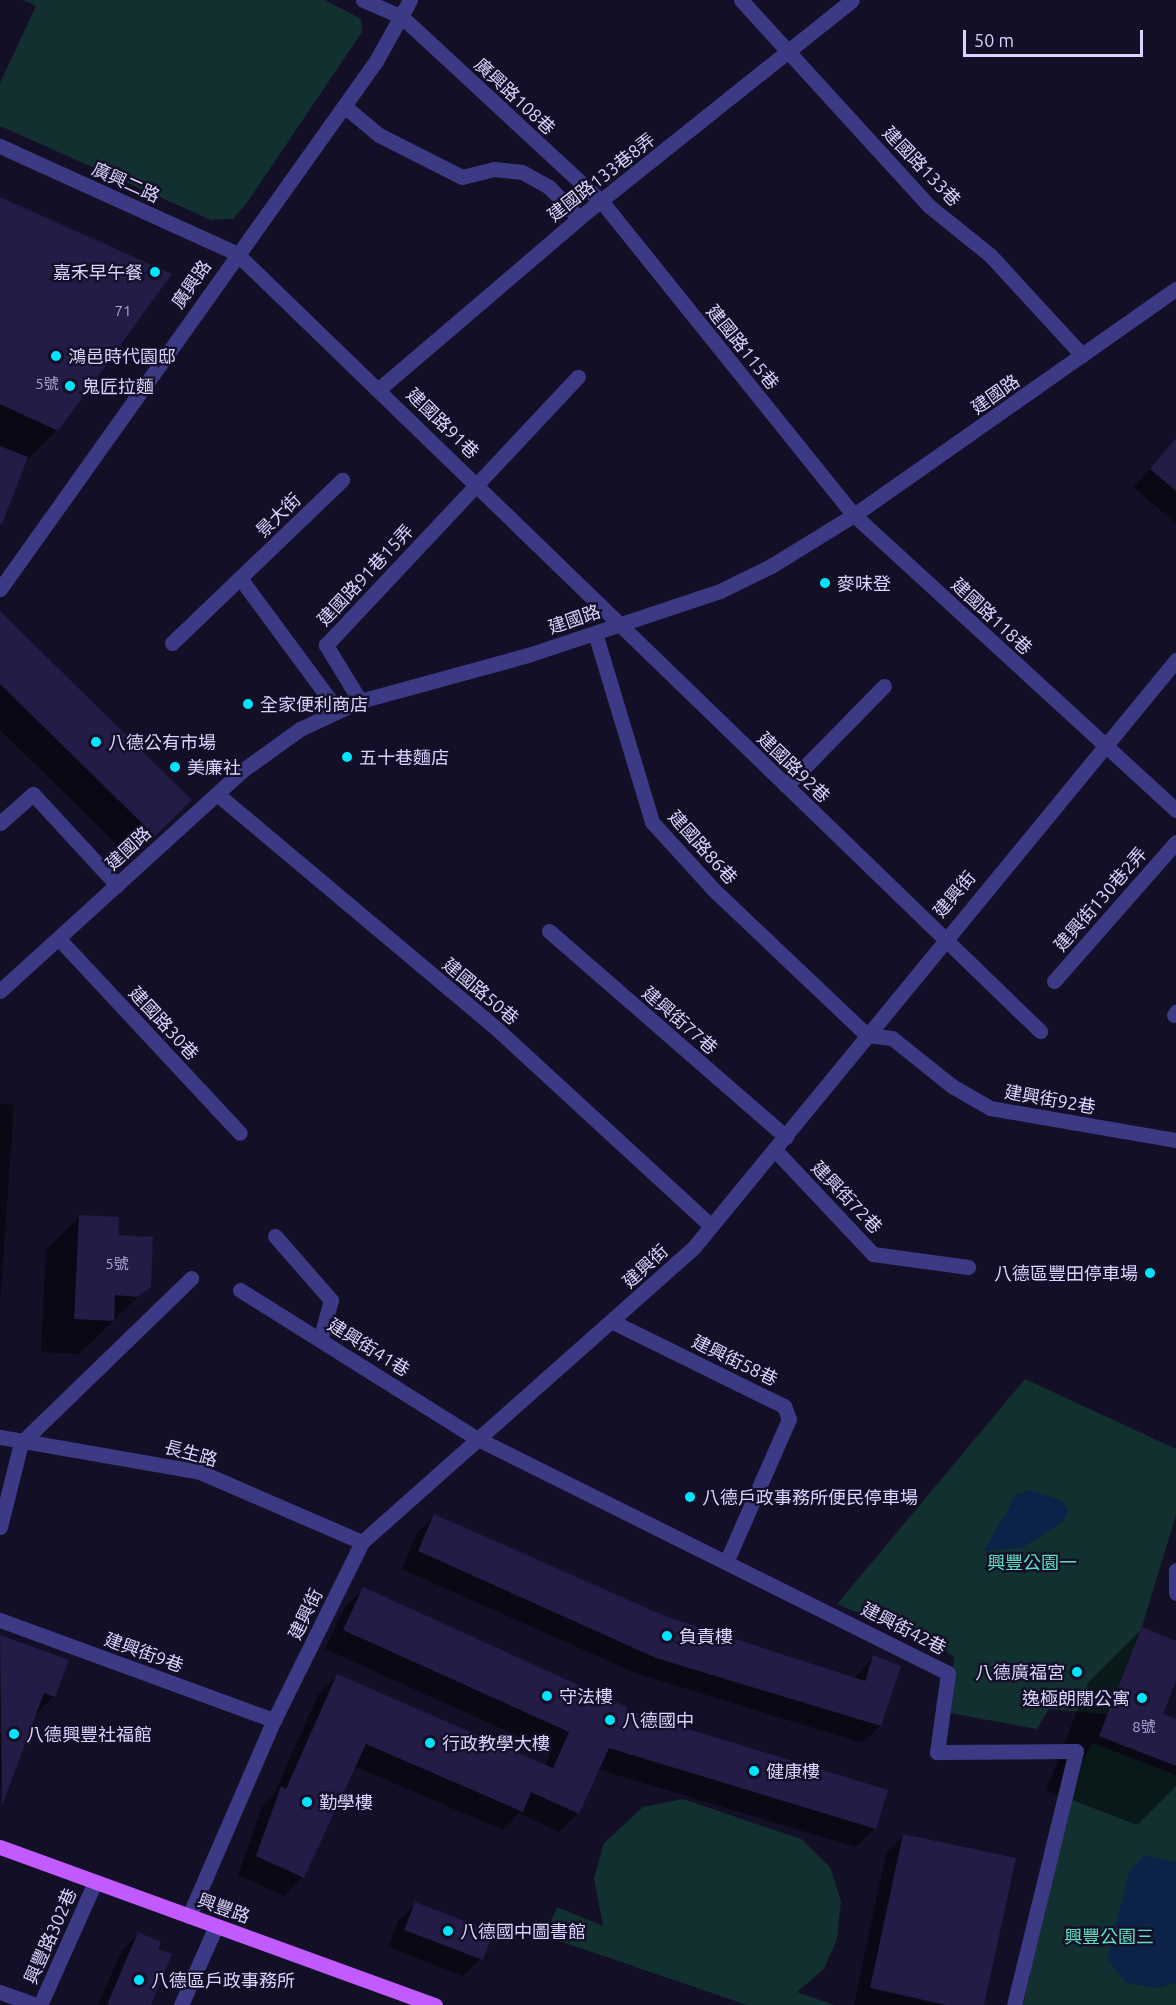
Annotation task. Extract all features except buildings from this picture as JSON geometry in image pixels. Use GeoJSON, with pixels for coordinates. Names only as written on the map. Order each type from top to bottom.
{"type":"FeatureCollection","features":[{"type":"Feature","properties":{"kind":"main road","name":"興豐路"},"geometry":{"type":"LineString","coordinates":[[0,1847],[435,2005]]}},
{"type":"Feature","properties":{"kind":"street","name":"廣興路108巷"},"geometry":{"type":"LineString","coordinates":[[363,0],[402,17],[602,202]]}},
{"type":"Feature","properties":{"kind":"street","name":"廣興路"},"geometry":{"type":"LineString","coordinates":[[0,589],[236,254],[344,106],[402,17],[410,0]]}},
{"type":"Feature","properties":{"kind":"street","name":"建國路133巷"},"geometry":{"type":"LineString","coordinates":[[741,0],[929,206],[990,255],[1082,355]]}},
{"type":"Feature","properties":{"kind":"street","name":"建國路133巷8弄"},"geometry":{"type":"LineString","coordinates":[[379,389],[579,218],[602,202],[852,0]]}},
{"type":"Feature","properties":{"kind":"street"},"geometry":{"type":"LineString","coordinates":[[344,106],[379,135],[462,177],[494,169],[522,172],[549,187],[579,218]]}},
{"type":"Feature","properties":{"kind":"street","name":"廣興二路"},"geometry":{"type":"LineString","coordinates":[[0,146],[236,254]]}},
{"type":"Feature","properties":{"kind":"street","name":"建國路115巷"},"geometry":{"type":"LineString","coordinates":[[602,202],[854,515]]}},
{"type":"Feature","properties":{"kind":"street","name":"建國路91巷"},"geometry":{"type":"LineString","coordinates":[[236,254],[478,484],[618,624]]}},
{"type":"Feature","properties":{"kind":"street","name":"建國路"},"geometry":{"type":"LineString","coordinates":[[0,991],[217,794],[300,729],[360,701],[594,633],[720,591],[854,515],[1176,289]]}},
{"type":"Feature","properties":{"kind":"street"},"geometry":{"type":"LineString","coordinates":[[478,484],[578,377]]}},
{"type":"Feature","properties":{"kind":"street","name":"景大街"},"geometry":{"type":"LineString","coordinates":[[172,643],[342,480]]}},
{"type":"Feature","properties":{"kind":"street","name":"建國路91巷15弄"},"geometry":{"type":"LineString","coordinates":[[360,701],[326,645],[478,484]]}},
{"type":"Feature","properties":{"kind":"street","name":"建國路118巷"},"geometry":{"type":"LineString","coordinates":[[854,515],[1176,810]]}},
{"type":"Feature","properties":{"kind":"street"},"geometry":{"type":"LineString","coordinates":[[240,578],[338,711]]}},
{"type":"Feature","properties":{"kind":"street","name":"建國路92巷"},"geometry":{"type":"LineString","coordinates":[[618,624],[1040,1031]]}},
{"type":"Feature","properties":{"kind":"street","name":"建國路86巷"},"geometry":{"type":"LineString","coordinates":[[594,633],[652,822],[714,890],[867,1035]]}},
{"type":"Feature","properties":{"kind":"street","name":"建興街"},"geometry":{"type":"LineString","coordinates":[[189,1916],[274,1720],[362,1542],[476,1438],[613,1322],[711,1227],[786,1137],[944,937],[1176,660]]}},
{"type":"Feature","properties":{"kind":"street"},"geometry":{"type":"LineString","coordinates":[[786,786],[884,686]]}},
{"type":"Feature","properties":{"kind":"street"},"geometry":{"type":"LineString","coordinates":[[0,823],[33,794],[117,885]]}},
{"type":"Feature","properties":{"kind":"street","name":"建國路50巷"},"geometry":{"type":"LineString","coordinates":[[217,794],[498,1030],[711,1227]]}},
{"type":"Feature","properties":{"kind":"street","name":"建興街130巷2弄"},"geometry":{"type":"LineString","coordinates":[[1054,981],[1176,842]]}},
{"type":"Feature","properties":{"kind":"street","name":"建興街77巷"},"geometry":{"type":"LineString","coordinates":[[549,931],[786,1137]]}},
{"type":"Feature","properties":{"kind":"street","name":"建國路30巷"},"geometry":{"type":"LineString","coordinates":[[59,939],[240,1133]]}},
{"type":"Feature","properties":{"kind":"street","name":"建興街92巷"},"geometry":{"type":"LineString","coordinates":[[867,1035],[892,1038],[952,1086],[990,1108],[1176,1140]]}},
{"type":"Feature","properties":{"kind":"street","name":"建興街72巷"},"geometry":{"type":"LineString","coordinates":[[775,1150],[873,1254],[968,1267]]}},
{"type":"Feature","properties":{"kind":"street"},"geometry":{"type":"LineString","coordinates":[[275,1236],[331,1300],[320,1340]]}},
{"type":"Feature","properties":{"kind":"street"},"geometry":{"type":"LineString","coordinates":[[0,1527],[21,1443],[191,1278]]}},
{"type":"Feature","properties":{"kind":"street","name":"建興街41巷"},"geometry":{"type":"LineString","coordinates":[[240,1290],[476,1438]]}},
{"type":"Feature","properties":{"kind":"street","name":"建興街58巷"},"geometry":{"type":"LineString","coordinates":[[613,1322],[784,1406],[789,1419],[727,1560]]}},
{"type":"Feature","properties":{"kind":"street","name":"長生路"},"geometry":{"type":"LineString","coordinates":[[0,1437],[21,1443],[200,1472],[362,1542]]}},
{"type":"Feature","properties":{"kind":"street","name":"建興街42巷"},"geometry":{"type":"LineString","coordinates":[[476,1438],[727,1560],[948,1673],[937,1752],[1076,1751],[1014,2005]]}},
{"type":"Feature","properties":{"kind":"street"},"geometry":{"type":"LineString","coordinates":[[1176,1570],[1176,1593]]}},
{"type":"Feature","properties":{"kind":"street","name":"建興街9巷"},"geometry":{"type":"LineString","coordinates":[[0,1620],[274,1720]]}},
{"type":"Feature","properties":{"kind":"street","name":"興豐路302巷"},"geometry":{"type":"LineString","coordinates":[[39,2005],[95,1882]]}},
{"type":"Feature","properties":{"kind":"street"},"geometry":{"type":"LineString","coordinates":[[181,2005],[216,1926]]}},
{"type":"Feature","properties":{"kind":"street"},"geometry":{"type":"LineString","coordinates":[[0,1992],[35,2005]]}},
{"type":"Feature","properties":{"kind":"green space"},"geometry":{"type":"Polygon","coordinates":[[[23,0],[325,0],[361,19],[362,32],[246,204],[233,219],[211,220],[0,126],[0,83],[36,6],[23,0]]]}},
{"type":"Feature","properties":{"kind":"green space","name":"興豐公園一"},"geometry":{"type":"Polygon","coordinates":[[[1025,1379],[1176,1449],[1176,1515],[1115,1715],[1049,1709],[1037,1729],[950,1713],[954,1656],[837,1604],[1025,1379]]]}},
{"type":"Feature","properties":{"kind":"green space","name":"興豐公園三"},"geometry":{"type":"Polygon","coordinates":[[[1093,1743],[1176,1775],[1176,2005],[1023,2005],[1075,1771],[1093,1743]]]}},
{"type":"Feature","properties":{"kind":"green space"},"geometry":{"type":"Polygon","coordinates":[[[683,1799],[801,1839],[830,1867],[841,1901],[837,1939],[824,1969],[797,1992],[834,2005],[747,2005],[545,1936],[557,1907],[603,1926],[594,1878],[604,1843],[643,1807],[683,1799]]]}},
{"type":"Feature","properties":{"kind":"water"},"geometry":{"type":"Polygon","coordinates":[[[1031,1490],[1061,1500],[1068,1510],[1063,1521],[1022,1548],[984,1551],[1016,1495],[1031,1490]]]}},
{"type":"Feature","properties":{"kind":"water"},"geometry":{"type":"Polygon","coordinates":[[[1144,1855],[1176,1862],[1176,1982],[1159,1988],[1126,1983],[1107,1959],[1129,1873],[1144,1855]]]}},
{"type":"Feature","properties":{"kind":"place","name":"嘉禾早午餐"},"geometry":{"type":"Point","coordinates":[155,272]}},
{"type":"Feature","properties":{"kind":"place","name":"鴻邑時代園邸"},"geometry":{"type":"Point","coordinates":[56,356]}},
{"type":"Feature","properties":{"kind":"place","name":"鬼匠拉麵"},"geometry":{"type":"Point","coordinates":[70,386]}},
{"type":"Feature","properties":{"kind":"place","name":"麥味登"},"geometry":{"type":"Point","coordinates":[825,583]}},
{"type":"Feature","properties":{"kind":"place","name":"全家便利商店"},"geometry":{"type":"Point","coordinates":[248,704]}},
{"type":"Feature","properties":{"kind":"place","name":"八德公有市場"},"geometry":{"type":"Point","coordinates":[96,742]}},
{"type":"Feature","properties":{"kind":"place","name":"五十巷麵店"},"geometry":{"type":"Point","coordinates":[347,757]}},
{"type":"Feature","properties":{"kind":"place","name":"美廉社"},"geometry":{"type":"Point","coordinates":[175,767]}},
{"type":"Feature","properties":{"kind":"place","name":"八德區豐田停車場"},"geometry":{"type":"Point","coordinates":[1150,1273]}},
{"type":"Feature","properties":{"kind":"place","name":"八德戶政事務所便民停車場"},"geometry":{"type":"Point","coordinates":[690,1497]}},
{"type":"Feature","properties":{"kind":"place","name":"負責樓"},"geometry":{"type":"Point","coordinates":[667,1636]}},
{"type":"Feature","properties":{"kind":"place","name":"八德廣福宮"},"geometry":{"type":"Point","coordinates":[1077,1672]}},
{"type":"Feature","properties":{"kind":"place","name":"守法樓"},"geometry":{"type":"Point","coordinates":[547,1696]}},
{"type":"Feature","properties":{"kind":"place","name":"逸極朗闊公寓"},"geometry":{"type":"Point","coordinates":[1142,1698]}},
{"type":"Feature","properties":{"kind":"place","name":"八德國中"},"geometry":{"type":"Point","coordinates":[610,1720]}},
{"type":"Feature","properties":{"kind":"place","name":"八德興豐社福館"},"geometry":{"type":"Point","coordinates":[14,1734]}},
{"type":"Feature","properties":{"kind":"place","name":"行政教學大樓"},"geometry":{"type":"Point","coordinates":[430,1743]}},
{"type":"Feature","properties":{"kind":"place","name":"健康樓"},"geometry":{"type":"Point","coordinates":[754,1771]}},
{"type":"Feature","properties":{"kind":"place","name":"勤學樓"},"geometry":{"type":"Point","coordinates":[307,1802]}},
{"type":"Feature","properties":{"kind":"place","name":"八德國中圖書館"},"geometry":{"type":"Point","coordinates":[448,1931]}},
{"type":"Feature","properties":{"kind":"place","name":"八德區戶政事務所"},"geometry":{"type":"Point","coordinates":[139,1980]}}]}
